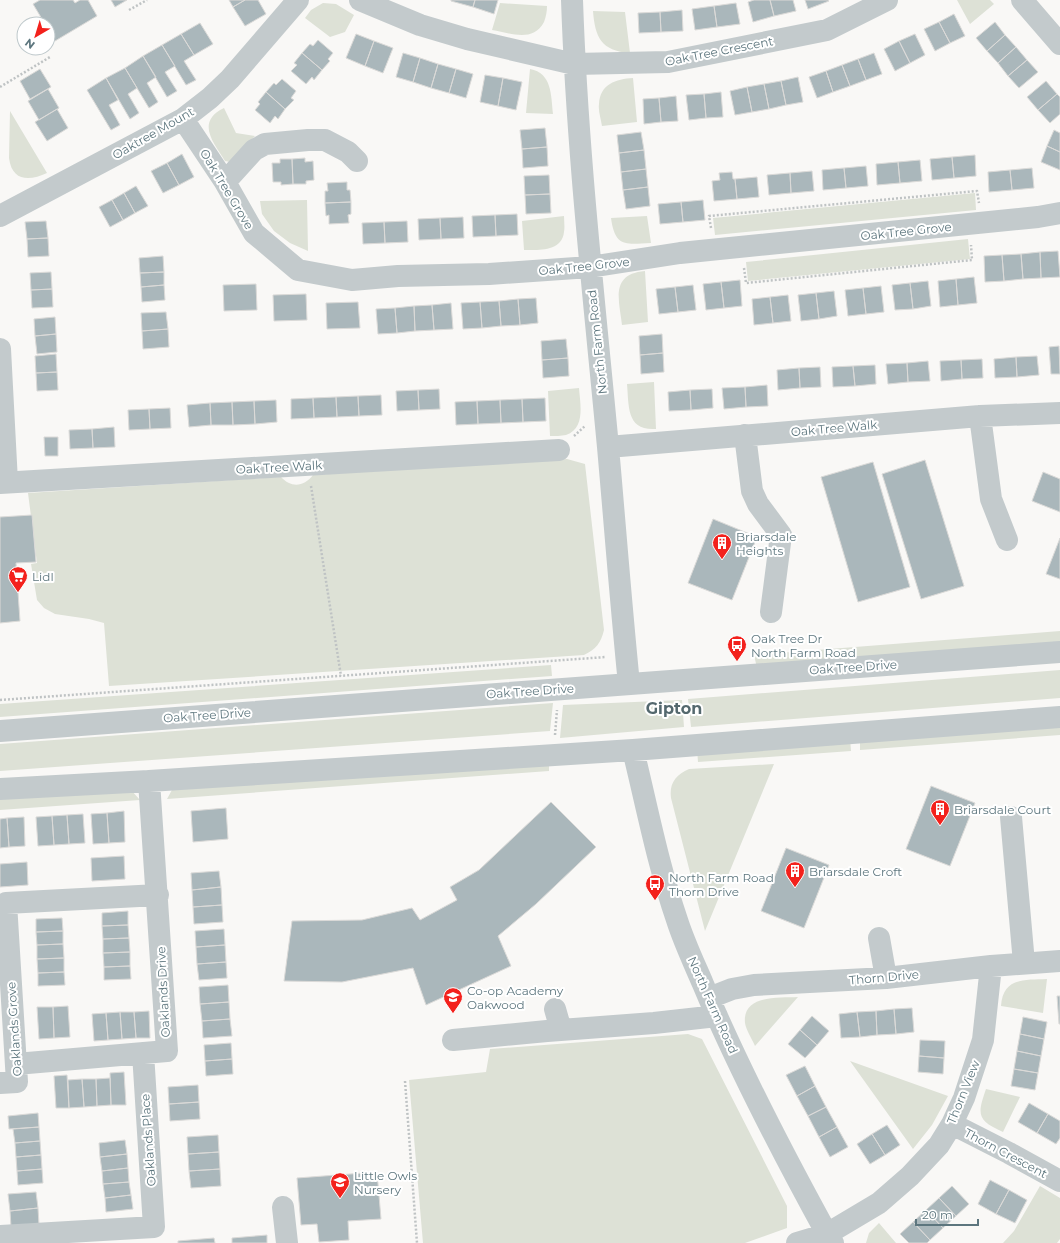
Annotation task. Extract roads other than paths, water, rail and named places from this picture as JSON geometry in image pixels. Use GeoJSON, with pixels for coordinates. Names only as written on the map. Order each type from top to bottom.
{"type":"FeatureCollection","features":[{"type":"Feature","properties":{"kind":"street","name":"Oaktree Mount"},"geometry":{"type":"LineString","coordinates":[[0,216],[183,119],[210,98],[230,79],[298,0]]}},
{"type":"Feature","properties":{"kind":"street","name":"Oak Tree Crescent"},"geometry":{"type":"LineString","coordinates":[[360,0],[420,25],[467,39],[574,64],[668,62],[827,30],[887,0]]}},
{"type":"Feature","properties":{"kind":"street","name":"North Farm Road"},"geometry":{"type":"LineString","coordinates":[[572,0],[574,64],[590,267],[629,684]]}},
{"type":"Feature","properties":{"kind":"street"},"geometry":{"type":"LineString","coordinates":[[1022,0],[1060,44]]}},
{"type":"Feature","properties":{"kind":"street","name":"Oak Tree Grove"},"geometry":{"type":"LineString","coordinates":[[183,119],[225,182],[254,233],[298,270],[352,280],[398,276],[489,274],[590,267],[680,253],[976,224],[1060,213]]}},
{"type":"Feature","properties":{"kind":"street"},"geometry":{"type":"LineString","coordinates":[[225,182],[254,150],[265,144],[325,140],[348,152],[356,161]]}},
{"type":"Feature","properties":{"kind":"street"},"geometry":{"type":"LineString","coordinates":[[0,349],[3,482]]}},
{"type":"Feature","properties":{"kind":"street","name":"Oak Tree Walk"},"geometry":{"type":"LineString","coordinates":[[608,447],[980,416],[1060,413]]}},
{"type":"Feature","properties":{"kind":"street"},"geometry":{"type":"LineString","coordinates":[[980,416],[991,499],[1007,540]]}},
{"type":"Feature","properties":{"kind":"street"},"geometry":{"type":"LineString","coordinates":[[745,436],[752,491],[758,504],[781,535],[771,612]]}},
{"type":"Feature","properties":{"kind":"street","name":"Oak Tree Walk"},"geometry":{"type":"LineString","coordinates":[[3,482],[559,450]]}},
{"type":"Feature","properties":{"kind":"street","name":"Oak Tree Drive"},"geometry":{"type":"LineString","coordinates":[[0,731],[1060,652]]}},
{"type":"Feature","properties":{"kind":"street"},"geometry":{"type":"LineString","coordinates":[[0,789],[633,750],[1060,717]]}},
{"type":"Feature","properties":{"kind":"street","name":"North Farm Road"},"geometry":{"type":"LineString","coordinates":[[633,750],[663,873],[677,921],[713,1007],[751,1090],[783,1154],[830,1238]]}},
{"type":"Feature","properties":{"kind":"street","name":"Oaklands Drive"},"geometry":{"type":"LineString","coordinates":[[11,1076],[143,1053],[167,1051],[158,895],[149,781]]}},
{"type":"Feature","properties":{"kind":"street"},"geometry":{"type":"LineString","coordinates":[[1011,817],[1024,963]]}},
{"type":"Feature","properties":{"kind":"street","name":"Oaklands Grove"},"geometry":{"type":"LineString","coordinates":[[11,1076],[3,904],[158,895]]}},
{"type":"Feature","properties":{"kind":"street"},"geometry":{"type":"LineString","coordinates":[[879,938],[886,978]]}},
{"type":"Feature","properties":{"kind":"street","name":"Thorn Drive"},"geometry":{"type":"LineString","coordinates":[[453,1040],[654,1023],[713,1007],[732,989],[754,985],[886,978],[991,966],[1060,961]]}},
{"type":"Feature","properties":{"kind":"street","name":"Thorn View"},"geometry":{"type":"LineString","coordinates":[[797,1243],[830,1238],[879,1203],[910,1176],[939,1145],[952,1124],[964,1098],[983,1040],[991,966]]}},
{"type":"Feature","properties":{"kind":"street"},"geometry":{"type":"LineString","coordinates":[[555,1009],[560,1030]]}},
{"type":"Feature","properties":{"kind":"street","name":"Oaklands Place"},"geometry":{"type":"LineString","coordinates":[[0,1236],[155,1235],[143,1053]]}},
{"type":"Feature","properties":{"kind":"street","name":"Thorn Crescent"},"geometry":{"type":"LineString","coordinates":[[952,1124],[1060,1181]]}},
{"type":"Feature","properties":{"kind":"street"},"geometry":{"type":"LineString","coordinates":[[283,1207],[287,1243]]}},
{"type":"Feature","properties":{"kind":"place","name":"Briarsdale Heights"},"geometry":{"type":"Point","coordinates":[722,560]}},
{"type":"Feature","properties":{"kind":"place","name":"Lidl"},"geometry":{"type":"Point","coordinates":[18,593]}},
{"type":"Feature","properties":{"kind":"place","name":"Oak Tree Dr North Farm Road"},"geometry":{"type":"Point","coordinates":[737,662]}},
{"type":"Feature","properties":{"kind":"place","name":"Briarsdale Court"},"geometry":{"type":"Point","coordinates":[940,826]}},
{"type":"Feature","properties":{"kind":"place","name":"Briarsdale Croft"},"geometry":{"type":"Point","coordinates":[795,888]}},
{"type":"Feature","properties":{"kind":"place","name":"North Farm Road Thorn Drive"},"geometry":{"type":"Point","coordinates":[655,901]}},
{"type":"Feature","properties":{"kind":"place","name":"Co-op Academy Oakwood"},"geometry":{"type":"Point","coordinates":[453,1014]}},
{"type":"Feature","properties":{"kind":"place","name":"Little Owls Nursery"},"geometry":{"type":"Point","coordinates":[340,1199]}},
{"type":"Feature","properties":{"kind":"district","name":"Gipton"},"geometry":{"type":"Point","coordinates":[674,708]}}]}
